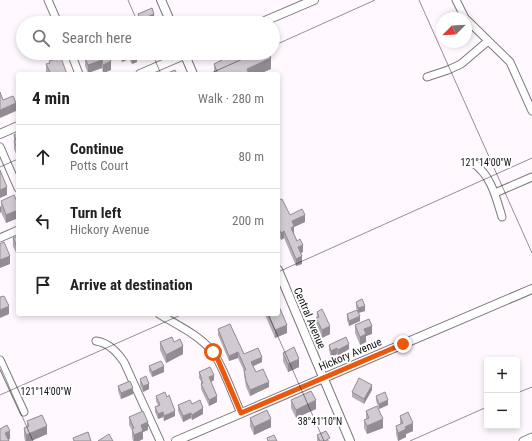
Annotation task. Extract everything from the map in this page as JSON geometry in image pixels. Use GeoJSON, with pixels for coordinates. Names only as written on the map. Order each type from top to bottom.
{"type":"FeatureCollection","features":[{"type":"Feature","properties":{"kind":"street"},"geometry":{"type":"LineString","coordinates":[[48,0],[55,16]]}},
{"type":"Feature","properties":{"kind":"street"},"geometry":{"type":"LineString","coordinates":[[161,0],[168,16]]}},
{"type":"Feature","properties":{"kind":"street"},"geometry":{"type":"LineString","coordinates":[[276,16],[314,0]]}},
{"type":"Feature","properties":{"kind":"street"},"geometry":{"type":"LineString","coordinates":[[456,0],[463,12]]}},
{"type":"Feature","properties":{"kind":"street"},"geometry":{"type":"LineString","coordinates":[[472,24],[510,62],[532,111]]}},
{"type":"Feature","properties":{"kind":"street"},"geometry":{"type":"LineString","coordinates":[[428,77],[461,64],[488,40]]}},
{"type":"Feature","properties":{"kind":"street"},"geometry":{"type":"LineString","coordinates":[[74,60],[78,72]]}},
{"type":"Feature","properties":{"kind":"street"},"geometry":{"type":"LineString","coordinates":[[145,72],[172,60]]}},
{"type":"Feature","properties":{"kind":"street"},"geometry":{"type":"LineString","coordinates":[[188,60],[192,72]]}},
{"type":"Feature","properties":{"kind":"street"},"geometry":{"type":"LineString","coordinates":[[0,134],[16,127]]}},
{"type":"Feature","properties":{"kind":"street"},"geometry":{"type":"LineString","coordinates":[[0,147],[16,183]]}},
{"type":"Feature","properties":{"kind":"street"},"geometry":{"type":"LineString","coordinates":[[473,163],[480,167],[485,174],[495,193],[502,217]]}},
{"type":"Feature","properties":{"kind":"street"},"geometry":{"type":"LineString","coordinates":[[495,193],[532,177]]}},
{"type":"Feature","properties":{"kind":"street"},"geometry":{"type":"LineString","coordinates":[[0,238],[16,231]]}},
{"type":"Feature","properties":{"kind":"street","name":"Central Avenue"},"geometry":{"type":"LineString","coordinates":[[280,277],[350,441]]}},
{"type":"Feature","properties":{"kind":"street","name":"Hickory Avenue"},"geometry":{"type":"LineString","coordinates":[[176,441],[532,289]]}},
{"type":"Feature","properties":{"kind":"street"},"geometry":{"type":"LineString","coordinates":[[163,316],[200,340],[213,352],[218,360],[241,413]]}},
{"type":"Feature","properties":{"kind":"street"},"geometry":{"type":"LineString","coordinates":[[96,341],[104,343],[116,352],[124,362],[160,441]]}},
{"type":"Feature","properties":{"kind":"street"},"geometry":{"type":"LineString","coordinates":[[0,360],[24,412]]}},
{"type":"Feature","properties":{"kind":"street"},"geometry":{"type":"LineString","coordinates":[[523,441],[532,437]]}},
{"type":"Feature","properties":{"kind":"building"},"geometry":{"type":"Polygon","coordinates":[[[152,8],[154,14],[149,16],[139,16],[138,14],[152,8]]]}},
{"type":"Feature","properties":{"kind":"building"},"geometry":{"type":"Polygon","coordinates":[[[62,60],[66,72],[50,72],[46,64],[50,63],[49,61],[62,60]]]}},
{"type":"Feature","properties":{"kind":"building"},"geometry":{"type":"Polygon","coordinates":[[[86,60],[102,60],[88,65],[86,60]]]}},
{"type":"Feature","properties":{"kind":"building"},"geometry":{"type":"Polygon","coordinates":[[[102,60],[110,60],[111,61],[103,65],[102,60]]]}},
{"type":"Feature","properties":{"kind":"building"},"geometry":{"type":"Polygon","coordinates":[[[222,60],[267,60],[247,69],[248,72],[217,72],[214,64],[222,60]]]}},
{"type":"Feature","properties":{"kind":"building"},"geometry":{"type":"Polygon","coordinates":[[[0,92],[3,100],[13,96],[16,103],[0,110],[0,92]]]}},
{"type":"Feature","properties":{"kind":"building"},"geometry":{"type":"Polygon","coordinates":[[[0,170],[7,187],[0,190],[0,170]]]}},
{"type":"Feature","properties":{"kind":"building"},"geometry":{"type":"Polygon","coordinates":[[[14,195],[16,200],[16,211],[6,215],[1,201],[14,195]]]}},
{"type":"Feature","properties":{"kind":"building"},"geometry":{"type":"Polygon","coordinates":[[[282,199],[290,215],[302,209],[305,215],[292,221],[294,226],[291,228],[297,241],[300,239],[303,245],[298,247],[302,256],[296,259],[284,231],[281,233],[280,231],[280,200],[282,199]]]}},
{"type":"Feature","properties":{"kind":"building"},"geometry":{"type":"Polygon","coordinates":[[[16,237],[16,245],[13,238],[16,237]]]}},
{"type":"Feature","properties":{"kind":"building"},"geometry":{"type":"Polygon","coordinates":[[[4,242],[10,256],[0,260],[0,244],[4,242]]]}},
{"type":"Feature","properties":{"kind":"building"},"geometry":{"type":"Polygon","coordinates":[[[4,296],[9,306],[0,310],[0,297],[4,296]]]}},
{"type":"Feature","properties":{"kind":"building"},"geometry":{"type":"Polygon","coordinates":[[[362,299],[365,306],[358,308],[356,302],[362,299]]]}},
{"type":"Feature","properties":{"kind":"building"},"geometry":{"type":"Polygon","coordinates":[[[280,309],[287,325],[275,330],[269,316],[280,316],[280,309]]]}},
{"type":"Feature","properties":{"kind":"building"},"geometry":{"type":"Polygon","coordinates":[[[322,309],[330,326],[322,330],[316,318],[319,317],[317,312],[322,309]]]}},
{"type":"Feature","properties":{"kind":"building"},"geometry":{"type":"Polygon","coordinates":[[[357,310],[360,316],[349,321],[347,314],[357,310]]]}},
{"type":"Feature","properties":{"kind":"building"},"geometry":{"type":"Polygon","coordinates":[[[369,319],[372,326],[364,329],[366,334],[360,337],[355,325],[369,319]]]}},
{"type":"Feature","properties":{"kind":"building"},"geometry":{"type":"Polygon","coordinates":[[[230,324],[244,354],[258,348],[262,357],[251,362],[256,372],[263,369],[269,382],[250,390],[246,381],[244,370],[246,370],[238,352],[229,356],[218,329],[230,324]]]}},
{"type":"Feature","properties":{"kind":"building"},"geometry":{"type":"Polygon","coordinates":[[[172,337],[174,342],[180,339],[183,346],[166,355],[160,342],[172,337]]]}},
{"type":"Feature","properties":{"kind":"building"},"geometry":{"type":"Polygon","coordinates":[[[346,337],[349,344],[338,350],[337,348],[331,351],[329,345],[346,337]]]}},
{"type":"Feature","properties":{"kind":"building"},"geometry":{"type":"Polygon","coordinates":[[[294,347],[299,359],[288,364],[283,353],[294,347]]]}},
{"type":"Feature","properties":{"kind":"building"},"geometry":{"type":"Polygon","coordinates":[[[161,361],[164,366],[152,372],[149,366],[161,361]]]}},
{"type":"Feature","properties":{"kind":"building"},"geometry":{"type":"Polygon","coordinates":[[[210,367],[214,375],[209,377],[217,396],[209,400],[201,384],[203,383],[199,372],[210,367]]]}},
{"type":"Feature","properties":{"kind":"building"},"geometry":{"type":"Polygon","coordinates":[[[146,376],[149,384],[143,386],[140,379],[146,376]]]}},
{"type":"Feature","properties":{"kind":"building"},"geometry":{"type":"Polygon","coordinates":[[[359,378],[372,385],[364,399],[352,392],[359,378]]]}},
{"type":"Feature","properties":{"kind":"building"},"geometry":{"type":"Polygon","coordinates":[[[130,381],[133,388],[121,393],[118,386],[130,381]]]}},
{"type":"Feature","properties":{"kind":"building"},"geometry":{"type":"Polygon","coordinates":[[[311,391],[316,400],[296,410],[291,400],[311,391]]]}},
{"type":"Feature","properties":{"kind":"building"},"geometry":{"type":"Polygon","coordinates":[[[165,392],[167,397],[169,395],[175,411],[164,416],[163,412],[158,414],[155,407],[160,405],[156,396],[165,392]]]}},
{"type":"Feature","properties":{"kind":"building"},"geometry":{"type":"Polygon","coordinates":[[[385,392],[388,400],[379,404],[376,396],[385,392]]]}},
{"type":"Feature","properties":{"kind":"building"},"geometry":{"type":"Polygon","coordinates":[[[190,400],[192,404],[200,400],[203,408],[192,415],[191,413],[183,416],[178,405],[190,400]]]}},
{"type":"Feature","properties":{"kind":"building"},"geometry":{"type":"Polygon","coordinates":[[[377,406],[383,419],[367,426],[364,420],[369,418],[366,411],[377,406]]]}},
{"type":"Feature","properties":{"kind":"building"},"geometry":{"type":"Polygon","coordinates":[[[267,410],[271,419],[254,427],[250,418],[267,410]]]}},
{"type":"Feature","properties":{"kind":"building"},"geometry":{"type":"Polygon","coordinates":[[[143,411],[148,422],[141,425],[143,431],[134,435],[132,429],[134,428],[129,417],[143,411]]]}},
{"type":"Feature","properties":{"kind":"building"},"geometry":{"type":"Polygon","coordinates":[[[408,412],[413,423],[398,433],[396,426],[403,423],[400,416],[408,412]]]}},
{"type":"Feature","properties":{"kind":"building"},"geometry":{"type":"Polygon","coordinates":[[[42,415],[47,426],[26,435],[24,428],[29,426],[27,421],[42,415]]]}},
{"type":"Feature","properties":{"kind":"building"},"geometry":{"type":"Polygon","coordinates":[[[7,425],[10,431],[5,433],[9,441],[0,441],[0,429],[7,425]]]}},
{"type":"Feature","properties":{"kind":"building"},"geometry":{"type":"Polygon","coordinates":[[[326,431],[330,438],[325,441],[320,441],[317,435],[326,431]]]}},
{"type":"Feature","properties":{"kind":"building"},"geometry":{"type":"Polygon","coordinates":[[[88,432],[91,441],[74,441],[73,438],[88,432]]]}},
{"type":"Feature","properties":{"kind":"building"},"geometry":{"type":"Polygon","coordinates":[[[109,434],[113,441],[98,441],[109,434]]]}},
{"type":"Feature","properties":{"kind":"building"},"geometry":{"type":"Polygon","coordinates":[[[274,435],[277,441],[268,441],[267,438],[274,435]]]}},
{"type":"Feature","properties":{"kind":"route"},"geometry":{"type":"LineString","coordinates":[[213,352],[218,360],[241,413],[403,344]]}}]}
